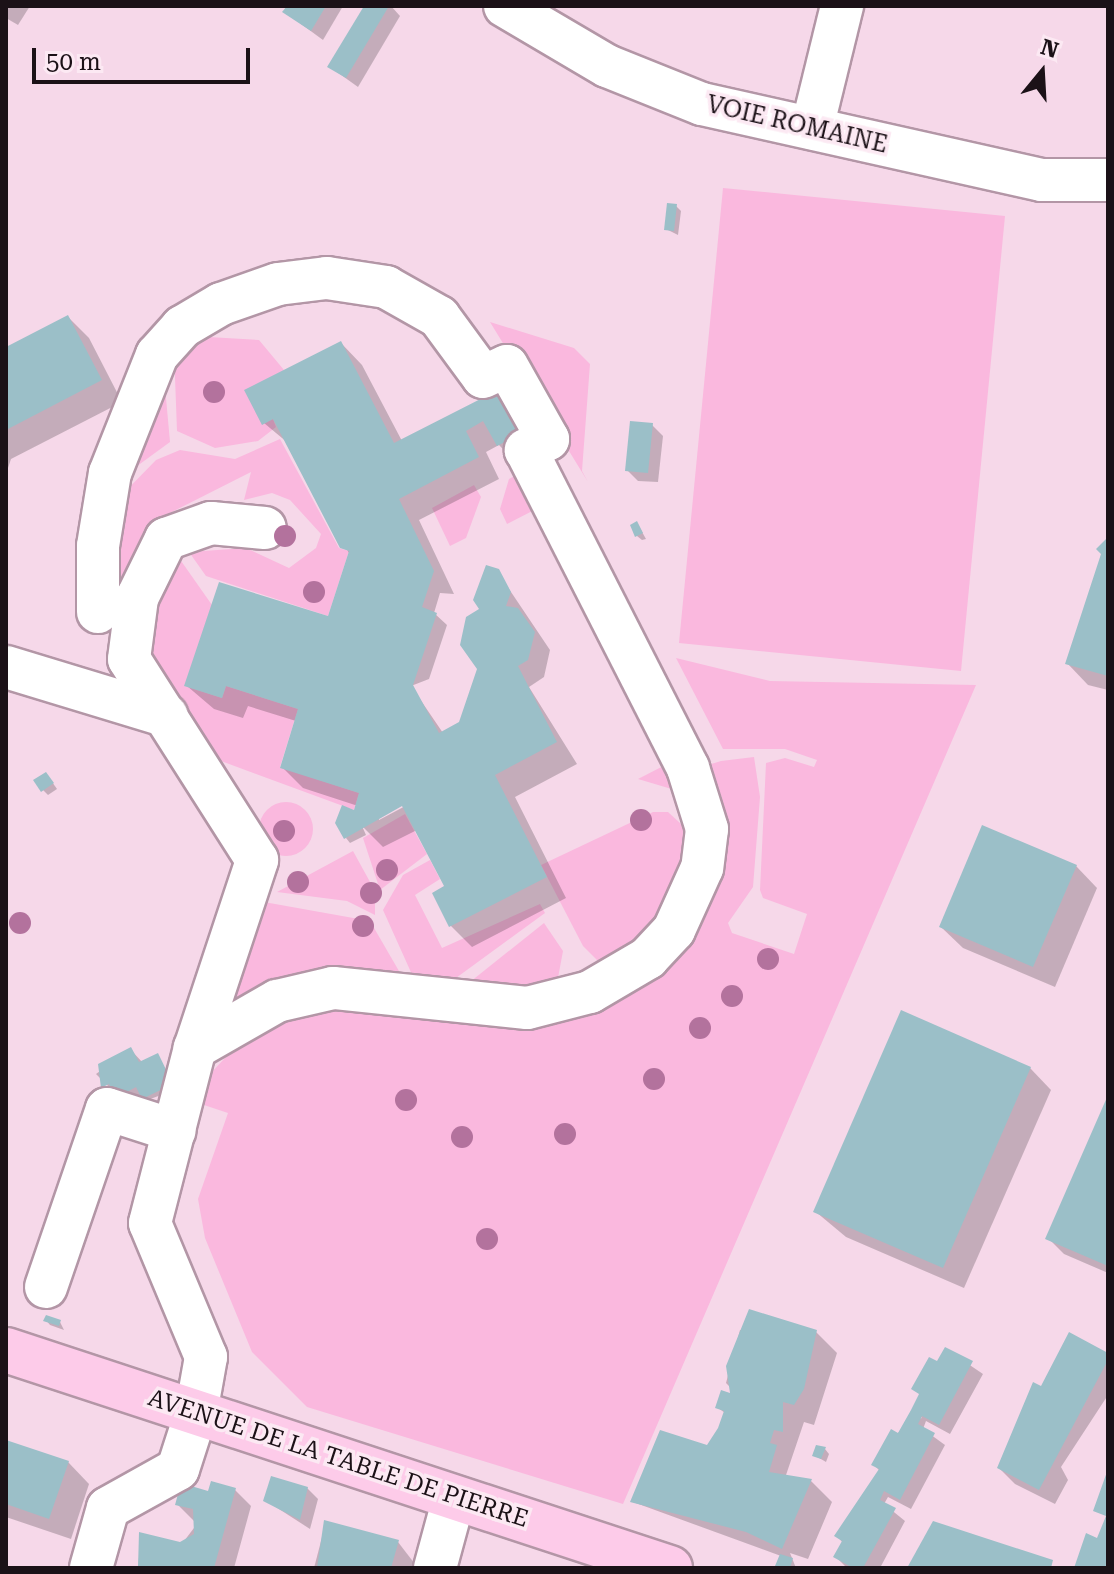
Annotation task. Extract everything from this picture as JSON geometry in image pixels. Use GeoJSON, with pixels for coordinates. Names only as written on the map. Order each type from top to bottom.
{"type":"FeatureCollection","features":[{"type":"Feature","properties":{"kind":"main road","name":"AVENUE DE LA TABLE DE PIERRE"},"geometry":{"type":"LineString","coordinates":[[6,1350],[670,1568]]}},
{"type":"Feature","properties":{"kind":"street","name":"VOIE ROMAINE"},"geometry":{"type":"LineString","coordinates":[[505,6],[640,82],[812,128],[1042,180],[1108,180]]}},
{"type":"Feature","properties":{"kind":"street"},"geometry":{"type":"LineString","coordinates":[[812,128],[842,6]]}},
{"type":"Feature","properties":{"kind":"street"},"geometry":{"type":"LineString","coordinates":[[98,612],[98,546],[110,473],[157,355],[208,312],[278,284],[327,278],[386,287],[439,317],[483,377],[507,366],[548,439],[526,450],[688,768],[707,829],[702,868],[674,930],[648,958],[590,992],[527,1008],[333,988],[277,1001],[195,1048]]}},
{"type":"Feature","properties":{"kind":"street"},"geometry":{"type":"LineString","coordinates":[[91,1568],[108,1508],[178,1469],[196,1413],[206,1357],[150,1223],[195,1048],[257,860],[129,659],[137,598],[166,539],[211,523],[265,528]]}},
{"type":"Feature","properties":{"kind":"street"},"geometry":{"type":"LineString","coordinates":[[6,667],[167,716]]}},
{"type":"Feature","properties":{"kind":"street"},"geometry":{"type":"LineString","coordinates":[[46,1287],[107,1109],[175,1131]]}},
{"type":"Feature","properties":{"kind":"street"},"geometry":{"type":"LineString","coordinates":[[435,1568],[454,1498]]}},
{"type":"Feature","properties":{"kind":"shaded area"},"geometry":{"type":"Polygon","coordinates":[[[723,188],[1005,216],[961,671],[679,643],[723,188]]]}},
{"type":"Feature","properties":{"kind":"shaded area"},"geometry":{"type":"Polygon","coordinates":[[[490,322],[574,348],[590,364],[582,471],[588,482],[490,322]]]}},
{"type":"Feature","properties":{"kind":"shaded area"},"geometry":{"type":"Polygon","coordinates":[[[191,336],[259,340],[284,370],[262,424],[273,419],[276,427],[258,441],[215,448],[177,431],[174,351],[191,336]]]}},
{"type":"Feature","properties":{"kind":"shaded area"},"geometry":{"type":"Polygon","coordinates":[[[163,365],[170,442],[118,480],[163,365]]]}},
{"type":"Feature","properties":{"kind":"shaded area"},"geometry":{"type":"Polygon","coordinates":[[[280,439],[339,548],[349,551],[328,616],[206,576],[189,552],[246,548],[289,568],[316,548],[321,534],[290,500],[272,493],[244,500],[251,472],[162,517],[138,585],[111,590],[115,502],[156,460],[180,450],[235,459],[280,439]]]}},
{"type":"Feature","properties":{"kind":"shaded area"},"geometry":{"type":"Polygon","coordinates":[[[522,472],[544,505],[507,524],[500,509],[509,479],[522,472]]]}},
{"type":"Feature","properties":{"kind":"shaded area"},"geometry":{"type":"Polygon","coordinates":[[[474,485],[481,497],[466,538],[450,546],[432,508],[474,485]]]}},
{"type":"Feature","properties":{"kind":"shaded area"},"geometry":{"type":"Polygon","coordinates":[[[179,558],[212,605],[185,686],[222,698],[226,686],[298,709],[280,767],[359,793],[354,810],[221,761],[205,747],[152,655],[155,599],[179,558]]]}},
{"type":"Feature","properties":{"kind":"shaded area"},"geometry":{"type":"Polygon","coordinates":[[[676,658],[770,681],[976,685],[623,1504],[307,1407],[252,1352],[205,1238],[198,1199],[228,1113],[198,1103],[210,1074],[252,1029],[334,997],[590,1007],[723,835],[722,798],[708,765],[721,761],[754,757],[760,797],[753,887],[728,923],[732,933],[794,954],[807,914],[763,898],[760,890],[766,763],[785,758],[814,767],[817,760],[785,749],[723,749],[676,658]]]}},
{"type":"Feature","properties":{"kind":"shaded area"},"geometry":{"type":"Polygon","coordinates":[[[675,760],[675,790],[638,779],[675,760]]]}},
{"type":"Feature","properties":{"kind":"shaded area"},"geometry":{"type":"Polygon","coordinates":[[[286,802],[305,810],[313,829],[305,848],[286,856],[267,848],[259,829],[267,810],[286,802]]]}},
{"type":"Feature","properties":{"kind":"shaded area"},"geometry":{"type":"Polygon","coordinates":[[[653,812],[668,812],[693,835],[660,932],[612,965],[598,961],[583,946],[541,865],[653,812]]]}},
{"type":"Feature","properties":{"kind":"shaded area"},"geometry":{"type":"Polygon","coordinates":[[[405,814],[427,854],[380,890],[363,838],[405,814]]]}},
{"type":"Feature","properties":{"kind":"shaded area"},"geometry":{"type":"Polygon","coordinates":[[[353,851],[375,891],[375,915],[347,901],[277,892],[353,851]]]}},
{"type":"Feature","properties":{"kind":"shaded area"},"geometry":{"type":"Polygon","coordinates":[[[430,860],[440,879],[415,895],[442,948],[540,904],[545,913],[445,986],[414,979],[383,910],[403,875],[430,860]]]}},
{"type":"Feature","properties":{"kind":"shaded area"},"geometry":{"type":"Polygon","coordinates":[[[264,902],[370,921],[403,978],[233,1005],[264,902]]]}},
{"type":"Feature","properties":{"kind":"shaded area"},"geometry":{"type":"Polygon","coordinates":[[[544,923],[563,951],[557,983],[548,990],[470,982],[544,923]]]}},
{"type":"Feature","properties":{"kind":"building"},"geometry":{"type":"Polygon","coordinates":[[[287,6],[326,6],[311,31],[282,12],[287,6]]]}},
{"type":"Feature","properties":{"kind":"building"},"geometry":{"type":"Polygon","coordinates":[[[364,6],[389,6],[346,78],[327,67],[364,6]]]}},
{"type":"Feature","properties":{"kind":"building"},"geometry":{"type":"Polygon","coordinates":[[[667,203],[677,204],[674,231],[664,230],[667,203]]]}},
{"type":"Feature","properties":{"kind":"building"},"geometry":{"type":"Polygon","coordinates":[[[68,315],[102,380],[6,430],[6,347],[68,315]]]}},
{"type":"Feature","properties":{"kind":"building"},"geometry":{"type":"Polygon","coordinates":[[[341,341],[394,443],[506,386],[530,429],[497,446],[483,421],[466,431],[479,457],[399,499],[434,571],[422,607],[437,613],[413,685],[439,733],[459,722],[477,669],[460,645],[466,617],[479,609],[473,600],[486,565],[499,569],[511,592],[506,606],[518,608],[535,632],[528,660],[518,666],[557,742],[495,775],[547,877],[449,927],[432,893],[444,886],[402,806],[344,839],[335,823],[342,805],[354,810],[359,793],[280,768],[298,709],[226,686],[222,698],[184,686],[219,582],[328,616],[349,551],[340,548],[273,419],[262,425],[244,390],[341,341]]]}},
{"type":"Feature","properties":{"kind":"building"},"geometry":{"type":"Polygon","coordinates":[[[630,421],[653,423],[648,473],[625,471],[630,421]]]}},
{"type":"Feature","properties":{"kind":"building"},"geometry":{"type":"Polygon","coordinates":[[[637,521],[643,533],[635,537],[630,525],[637,521]]]}},
{"type":"Feature","properties":{"kind":"building"},"geometry":{"type":"Polygon","coordinates":[[[1108,537],[1108,676],[1065,664],[1101,554],[1096,549],[1108,537]]]}},
{"type":"Feature","properties":{"kind":"building"},"geometry":{"type":"Polygon","coordinates":[[[46,772],[54,783],[41,792],[33,780],[46,772]]]}},
{"type":"Feature","properties":{"kind":"building"},"geometry":{"type":"Polygon","coordinates":[[[982,825],[1077,865],[1033,967],[939,927],[982,825]]]}},
{"type":"Feature","properties":{"kind":"building"},"geometry":{"type":"Polygon","coordinates":[[[901,1010],[1031,1067],[943,1268],[813,1212],[901,1010]]]}},
{"type":"Feature","properties":{"kind":"building"},"geometry":{"type":"Polygon","coordinates":[[[131,1047],[139,1062],[158,1053],[173,1084],[142,1099],[136,1087],[116,1098],[109,1084],[101,1088],[98,1064],[131,1047]]]}},
{"type":"Feature","properties":{"kind":"building"},"geometry":{"type":"Polygon","coordinates":[[[1108,1095],[1108,1266],[1045,1239],[1108,1095]]]}},
{"type":"Feature","properties":{"kind":"building"},"geometry":{"type":"Polygon","coordinates":[[[749,1309],[817,1330],[804,1389],[794,1405],[783,1402],[783,1432],[774,1430],[770,1443],[777,1445],[769,1472],[812,1479],[782,1549],[746,1532],[630,1502],[660,1430],[707,1445],[718,1428],[724,1411],[715,1408],[721,1390],[730,1393],[726,1366],[749,1309]]]}},
{"type":"Feature","properties":{"kind":"building"},"geometry":{"type":"Polygon","coordinates":[[[46,1315],[61,1320],[59,1326],[43,1321],[46,1315]]]}},
{"type":"Feature","properties":{"kind":"building"},"geometry":{"type":"Polygon","coordinates":[[[1069,1332],[1108,1353],[1108,1360],[1039,1490],[997,1468],[1033,1382],[1041,1386],[1069,1332]]]}},
{"type":"Feature","properties":{"kind":"building"},"geometry":{"type":"Polygon","coordinates":[[[945,1347],[973,1361],[939,1425],[922,1416],[918,1424],[935,1433],[900,1500],[884,1491],[880,1500],[896,1508],[863,1568],[853,1568],[833,1557],[842,1541],[834,1536],[879,1469],[871,1465],[891,1429],[898,1433],[911,1410],[919,1394],[911,1389],[929,1357],[937,1361],[945,1347]]]}},
{"type":"Feature","properties":{"kind":"building"},"geometry":{"type":"Polygon","coordinates":[[[6,1440],[69,1461],[49,1519],[6,1504],[6,1440]]]}},
{"type":"Feature","properties":{"kind":"building"},"geometry":{"type":"Polygon","coordinates":[[[816,1445],[826,1447],[821,1459],[812,1456],[816,1445]]]}},
{"type":"Feature","properties":{"kind":"building"},"geometry":{"type":"Polygon","coordinates":[[[1108,1469],[1108,1560],[1105,1568],[1074,1568],[1086,1533],[1097,1538],[1106,1516],[1093,1511],[1108,1469]]]}},
{"type":"Feature","properties":{"kind":"building"},"geometry":{"type":"Polygon","coordinates":[[[271,1476],[308,1487],[300,1520],[263,1501],[271,1476]]]}},
{"type":"Feature","properties":{"kind":"building"},"geometry":{"type":"Polygon","coordinates":[[[211,1481],[236,1488],[214,1568],[138,1568],[139,1532],[180,1542],[194,1534],[193,1509],[175,1505],[181,1483],[208,1491],[211,1481]]]}},
{"type":"Feature","properties":{"kind":"building"},"geometry":{"type":"Polygon","coordinates":[[[324,1520],[399,1540],[391,1568],[317,1568],[324,1520]]]}},
{"type":"Feature","properties":{"kind":"building"},"geometry":{"type":"Polygon","coordinates":[[[933,1521],[1053,1560],[1051,1568],[907,1568],[933,1521]]]}},
{"type":"Feature","properties":{"kind":"building"},"geometry":{"type":"Polygon","coordinates":[[[780,1554],[793,1558],[790,1568],[775,1566],[780,1554]]]}}]}
